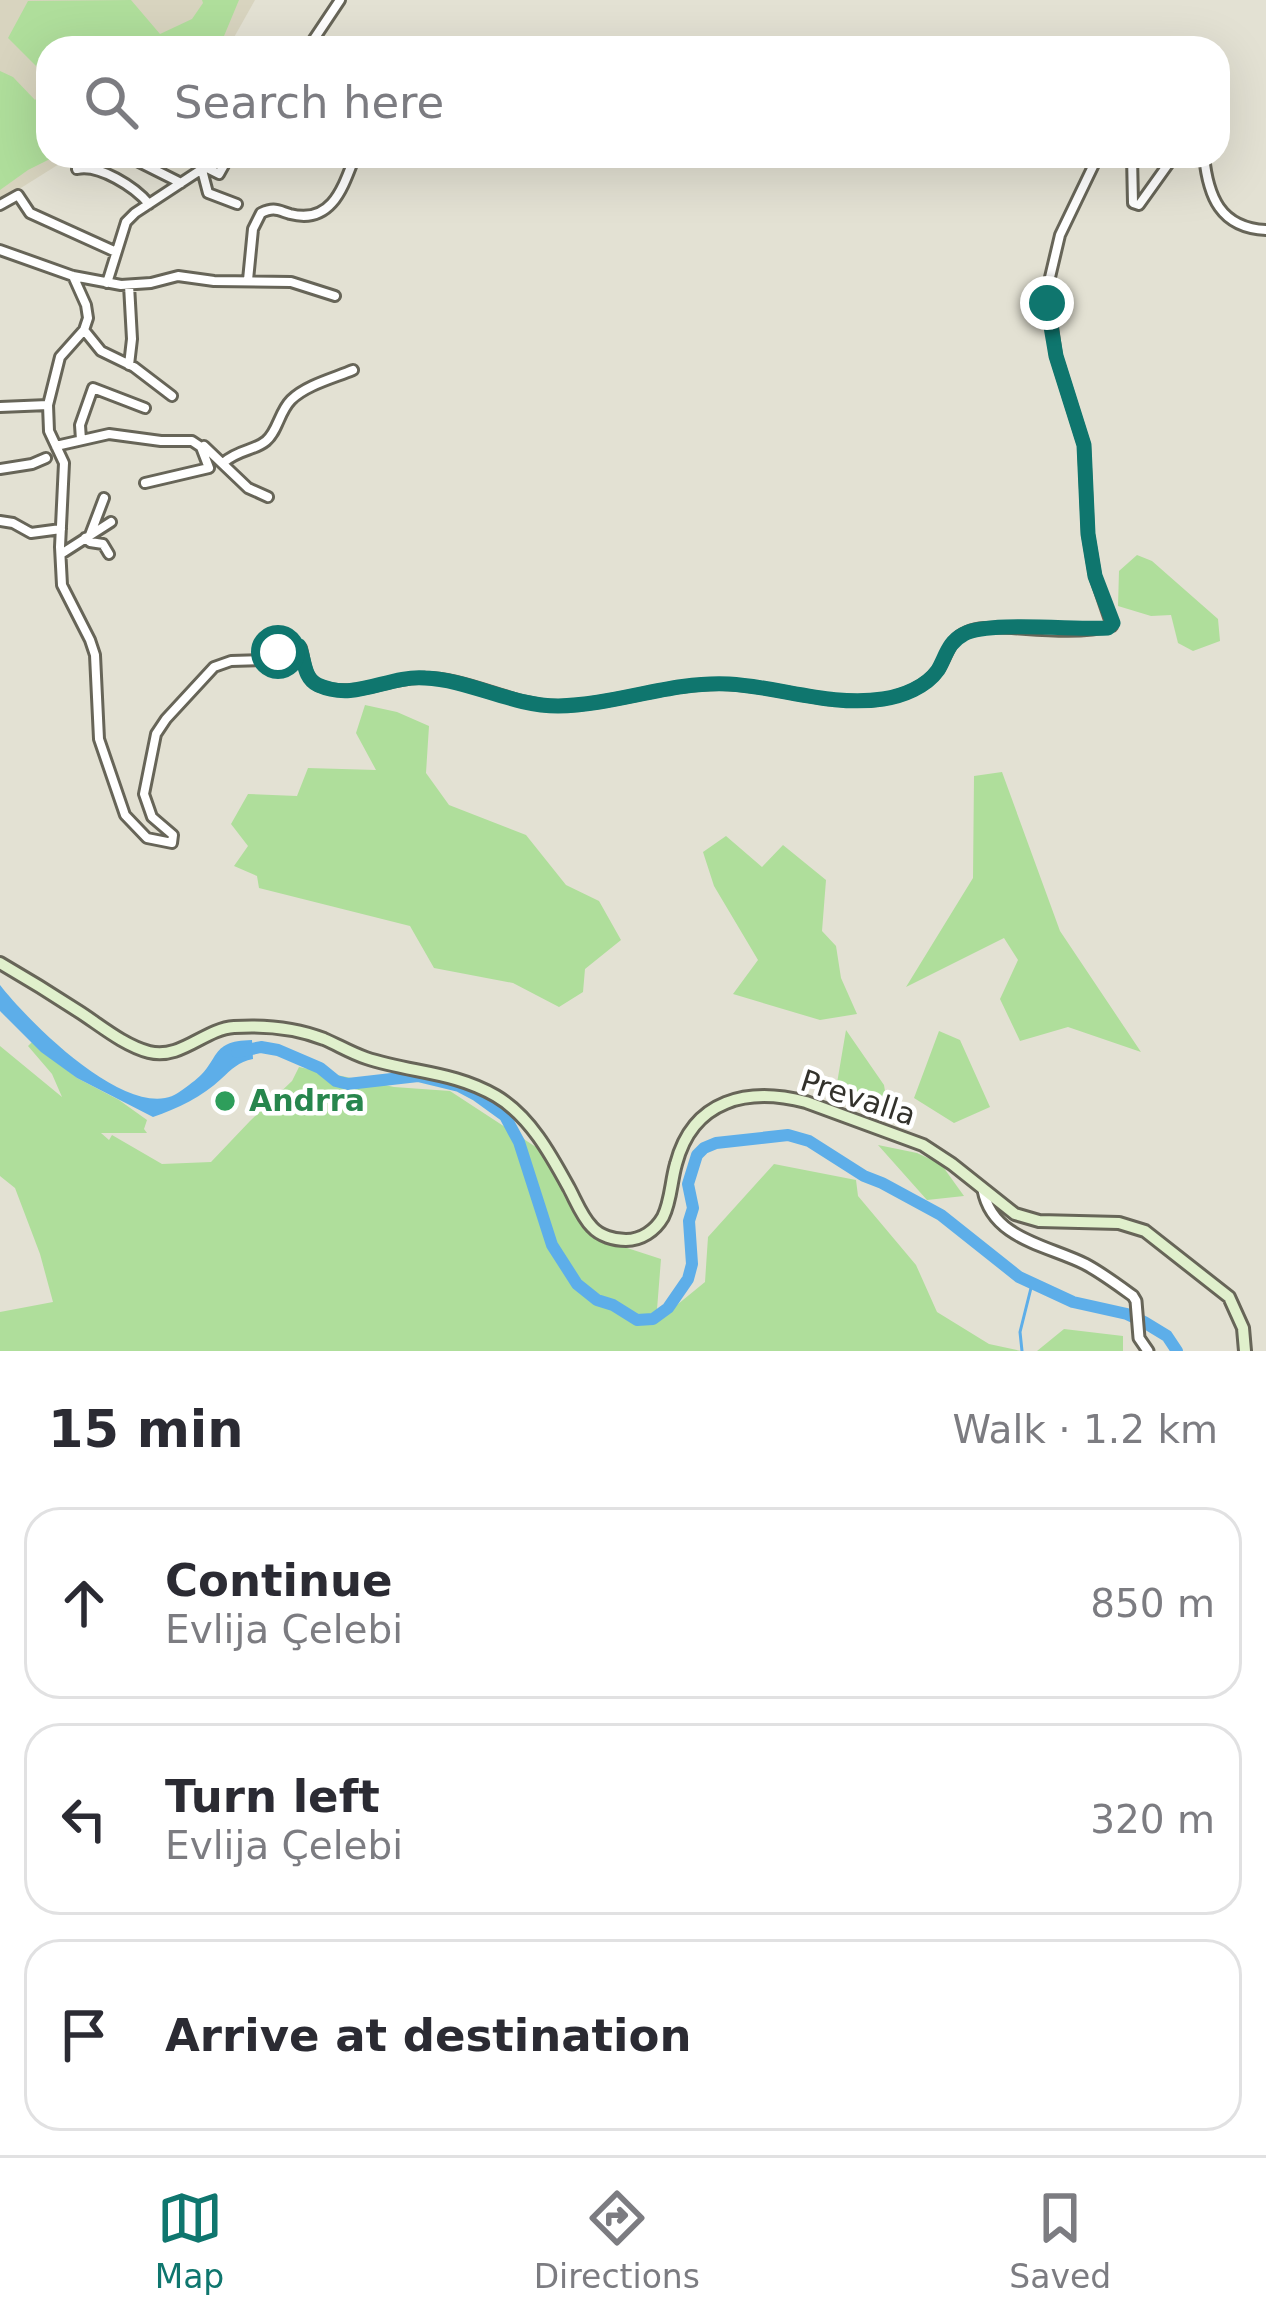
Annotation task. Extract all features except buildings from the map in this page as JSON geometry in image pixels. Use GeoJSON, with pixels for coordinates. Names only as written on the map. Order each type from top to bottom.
{"type":"FeatureCollection","features":[{"type":"Feature","properties":{"kind":"main road","name":"Prevalla"},"geometry":{"type":"LineString","coordinates":[[0,963],[146,1051],[175,1051],[218,1030],[236,1027],[293,1029],[367,1058],[472,1084],[517,1111],[554,1159],[590,1225],[622,1240],[643,1236],[663,1216],[679,1152],[698,1122],[725,1102],[745,1096],[806,1102],[923,1144],[1015,1214],[1039,1221],[1119,1223],[1145,1231],[1229,1297],[1243,1328],[1245,1351]]}},
{"type":"Feature","properties":{"kind":"street"},"geometry":{"type":"LineString","coordinates":[[316,36],[340,0]]}},
{"type":"Feature","properties":{"kind":"street"},"geometry":{"type":"LineString","coordinates":[[77,170],[84,168]]}},
{"type":"Feature","properties":{"kind":"street"},"geometry":{"type":"LineString","coordinates":[[89,168],[134,188],[149,204]]}},
{"type":"Feature","properties":{"kind":"street"},"geometry":{"type":"LineString","coordinates":[[151,168],[181,183]]}},
{"type":"Feature","properties":{"kind":"street"},"geometry":{"type":"LineString","coordinates":[[107,283],[127,223],[202,170],[219,174],[223,168]]}},
{"type":"Feature","properties":{"kind":"street"},"geometry":{"type":"LineString","coordinates":[[248,280],[254,229],[261,213],[276,208],[291,214],[326,211],[351,168]]}},
{"type":"Feature","properties":{"kind":"street"},"geometry":{"type":"LineString","coordinates":[[73,276],[88,318],[84,330],[60,357],[48,405],[49,431],[64,463],[62,585],[94,655],[99,739],[116,795],[134,827],[147,838],[167,843],[175,840],[173,835],[152,818],[144,794],[156,734],[214,668],[231,661],[264,660],[290,646],[301,648],[309,679],[342,691],[363,691],[415,677],[533,705],[563,706],[701,684],[863,701],[893,697],[921,685],[936,672],[953,641],[974,630],[1108,628],[1113,623],[1098,587],[1089,542],[1084,445],[1056,356],[1047,290],[1060,235],[1092,168]]}},
{"type":"Feature","properties":{"kind":"street"},"geometry":{"type":"LineString","coordinates":[[1132,168],[1131,195],[1139,205],[1165,168]]}},
{"type":"Feature","properties":{"kind":"street"},"geometry":{"type":"LineString","coordinates":[[1206,168],[1217,206],[1235,222],[1266,230]]}},
{"type":"Feature","properties":{"kind":"street"},"geometry":{"type":"LineString","coordinates":[[202,170],[208,193],[238,204]]}},
{"type":"Feature","properties":{"kind":"street"},"geometry":{"type":"LineString","coordinates":[[0,205],[18,194],[30,213],[116,252]]}},
{"type":"Feature","properties":{"kind":"street"},"geometry":{"type":"LineString","coordinates":[[0,250],[107,283],[151,283],[178,276],[295,282],[334,296]]}},
{"type":"Feature","properties":{"kind":"street"},"geometry":{"type":"LineString","coordinates":[[129,285],[129,365]]}},
{"type":"Feature","properties":{"kind":"street"},"geometry":{"type":"LineString","coordinates":[[84,330],[101,351],[172,396]]}},
{"type":"Feature","properties":{"kind":"street"},"geometry":{"type":"LineString","coordinates":[[223,463],[269,439],[280,414],[296,396],[353,370]]}},
{"type":"Feature","properties":{"kind":"street"},"geometry":{"type":"LineString","coordinates":[[81,440],[80,425],[93,388],[145,408]]}},
{"type":"Feature","properties":{"kind":"street"},"geometry":{"type":"LineString","coordinates":[[0,406],[48,405]]}},
{"type":"Feature","properties":{"kind":"street"},"geometry":{"type":"LineString","coordinates":[[56,446],[109,434],[198,442],[248,488],[268,497]]}},
{"type":"Feature","properties":{"kind":"street"},"geometry":{"type":"LineString","coordinates":[[145,483],[208,468],[198,442]]}},
{"type":"Feature","properties":{"kind":"street"},"geometry":{"type":"LineString","coordinates":[[0,469],[46,458]]}},
{"type":"Feature","properties":{"kind":"street"},"geometry":{"type":"LineString","coordinates":[[104,497],[88,537],[90,542],[104,544],[109,554]]}},
{"type":"Feature","properties":{"kind":"street"},"geometry":{"type":"LineString","coordinates":[[0,521],[31,533],[61,529]]}},
{"type":"Feature","properties":{"kind":"street"},"geometry":{"type":"LineString","coordinates":[[60,555],[110,522]]}},
{"type":"Feature","properties":{"kind":"street"},"geometry":{"type":"LineString","coordinates":[[983,1190],[988,1209],[1000,1225],[1087,1265],[1132,1296],[1138,1330],[1148,1351]]}},
{"type":"Feature","properties":{"kind":"shaded area"},"geometry":{"type":"Polygon","coordinates":[[[0,0],[255,0],[235,36],[36,36],[36,168],[53,168],[0,201],[0,0]]]}},
{"type":"Feature","properties":{"kind":"green space"},"geometry":{"type":"Polygon","coordinates":[[[131,0],[160,34],[192,19],[202,0],[239,0],[224,36],[36,36],[36,66],[8,38],[28,1],[131,0]]]}},
{"type":"Feature","properties":{"kind":"green space"},"geometry":{"type":"Polygon","coordinates":[[[0,71],[36,99],[36,166],[0,190],[0,71]]]}},
{"type":"Feature","properties":{"kind":"green space"},"geometry":{"type":"Polygon","coordinates":[[[1137,555],[1152,561],[1218,619],[1220,641],[1193,651],[1178,643],[1171,615],[1151,616],[1118,606],[1119,571],[1137,555]]]}},
{"type":"Feature","properties":{"kind":"green space"},"geometry":{"type":"Polygon","coordinates":[[[365,705],[429,726],[426,773],[449,805],[526,835],[566,885],[599,901],[621,940],[585,969],[583,992],[559,1007],[513,983],[434,968],[410,926],[259,888],[257,876],[234,866],[248,846],[231,824],[248,794],[297,796],[308,768],[376,770],[356,733],[365,705]]]}},
{"type":"Feature","properties":{"kind":"green space"},"geometry":{"type":"Polygon","coordinates":[[[1002,772],[1060,931],[1141,1052],[1068,1027],[1020,1041],[1000,999],[1018,960],[1004,938],[906,987],[973,878],[974,776],[1002,772]]]}},
{"type":"Feature","properties":{"kind":"green space"},"geometry":{"type":"Polygon","coordinates":[[[726,836],[762,867],[783,845],[826,880],[822,931],[836,946],[841,978],[857,1014],[820,1020],[733,994],[758,960],[714,886],[703,852],[726,836]]]}},
{"type":"Feature","properties":{"kind":"green space"},"geometry":{"type":"Polygon","coordinates":[[[846,1030],[884,1085],[889,1115],[835,1095],[846,1030]]]}},
{"type":"Feature","properties":{"kind":"green space"},"geometry":{"type":"Polygon","coordinates":[[[939,1031],[960,1040],[990,1107],[954,1123],[914,1098],[939,1031]]]}},
{"type":"Feature","properties":{"kind":"green space"},"geometry":{"type":"Polygon","coordinates":[[[33,1041],[77,1078],[147,1120],[147,1133],[101,1133],[162,1164],[211,1162],[292,1081],[299,1067],[394,1087],[450,1091],[542,1151],[584,1229],[661,1259],[656,1322],[705,1282],[708,1237],[774,1164],[856,1180],[858,1196],[916,1265],[937,1312],[989,1344],[1021,1351],[0,1351],[0,1312],[53,1302],[15,1188],[0,1176],[0,1046],[62,1097],[52,1074],[28,1046],[33,1041]]]}},
{"type":"Feature","properties":{"kind":"green space"},"geometry":{"type":"Polygon","coordinates":[[[878,1145],[917,1153],[941,1164],[964,1196],[927,1200],[878,1145]]]}},
{"type":"Feature","properties":{"kind":"green space"},"geometry":{"type":"Polygon","coordinates":[[[1064,1329],[1123,1336],[1123,1351],[1037,1351],[1064,1329]]]}},
{"type":"Feature","properties":{"kind":"water"},"geometry":{"type":"Polygon","coordinates":[[[0,985],[74,1059],[144,1097],[178,1093],[200,1077],[228,1044],[252,1040],[253,1059],[235,1066],[198,1096],[153,1117],[77,1078],[41,1052],[0,1011],[0,985]]]}},
{"type":"Feature","properties":{"kind":"waterway"},"geometry":{"type":"LineString","coordinates":[[237,1052],[261,1047],[278,1050],[348,1084],[418,1076],[476,1095],[505,1116],[519,1142],[552,1245],[577,1284],[637,1320],[653,1319],[668,1308],[688,1279],[693,1208],[688,1184],[697,1155],[716,1143],[788,1135],[809,1141],[864,1176],[941,1215],[1019,1277],[1073,1302],[1127,1314],[1167,1336],[1177,1351]]}},
{"type":"Feature","properties":{"kind":"waterway"},"geometry":{"type":"LineString","coordinates":[[1022,1351],[1020,1332],[1032,1284]]}},
{"type":"Feature","properties":{"kind":"place","name":"Andrra"},"geometry":{"type":"Point","coordinates":[225,1101]}},
{"type":"Feature","properties":{"kind":"route"},"geometry":{"type":"LineString","coordinates":[[278,652],[299,646],[309,679],[342,691],[363,691],[415,677],[533,705],[563,706],[701,684],[863,701],[893,697],[921,685],[936,672],[953,641],[974,630],[1108,628],[1113,623],[1098,587],[1089,542],[1084,445],[1056,356],[1047,303]]}}]}
